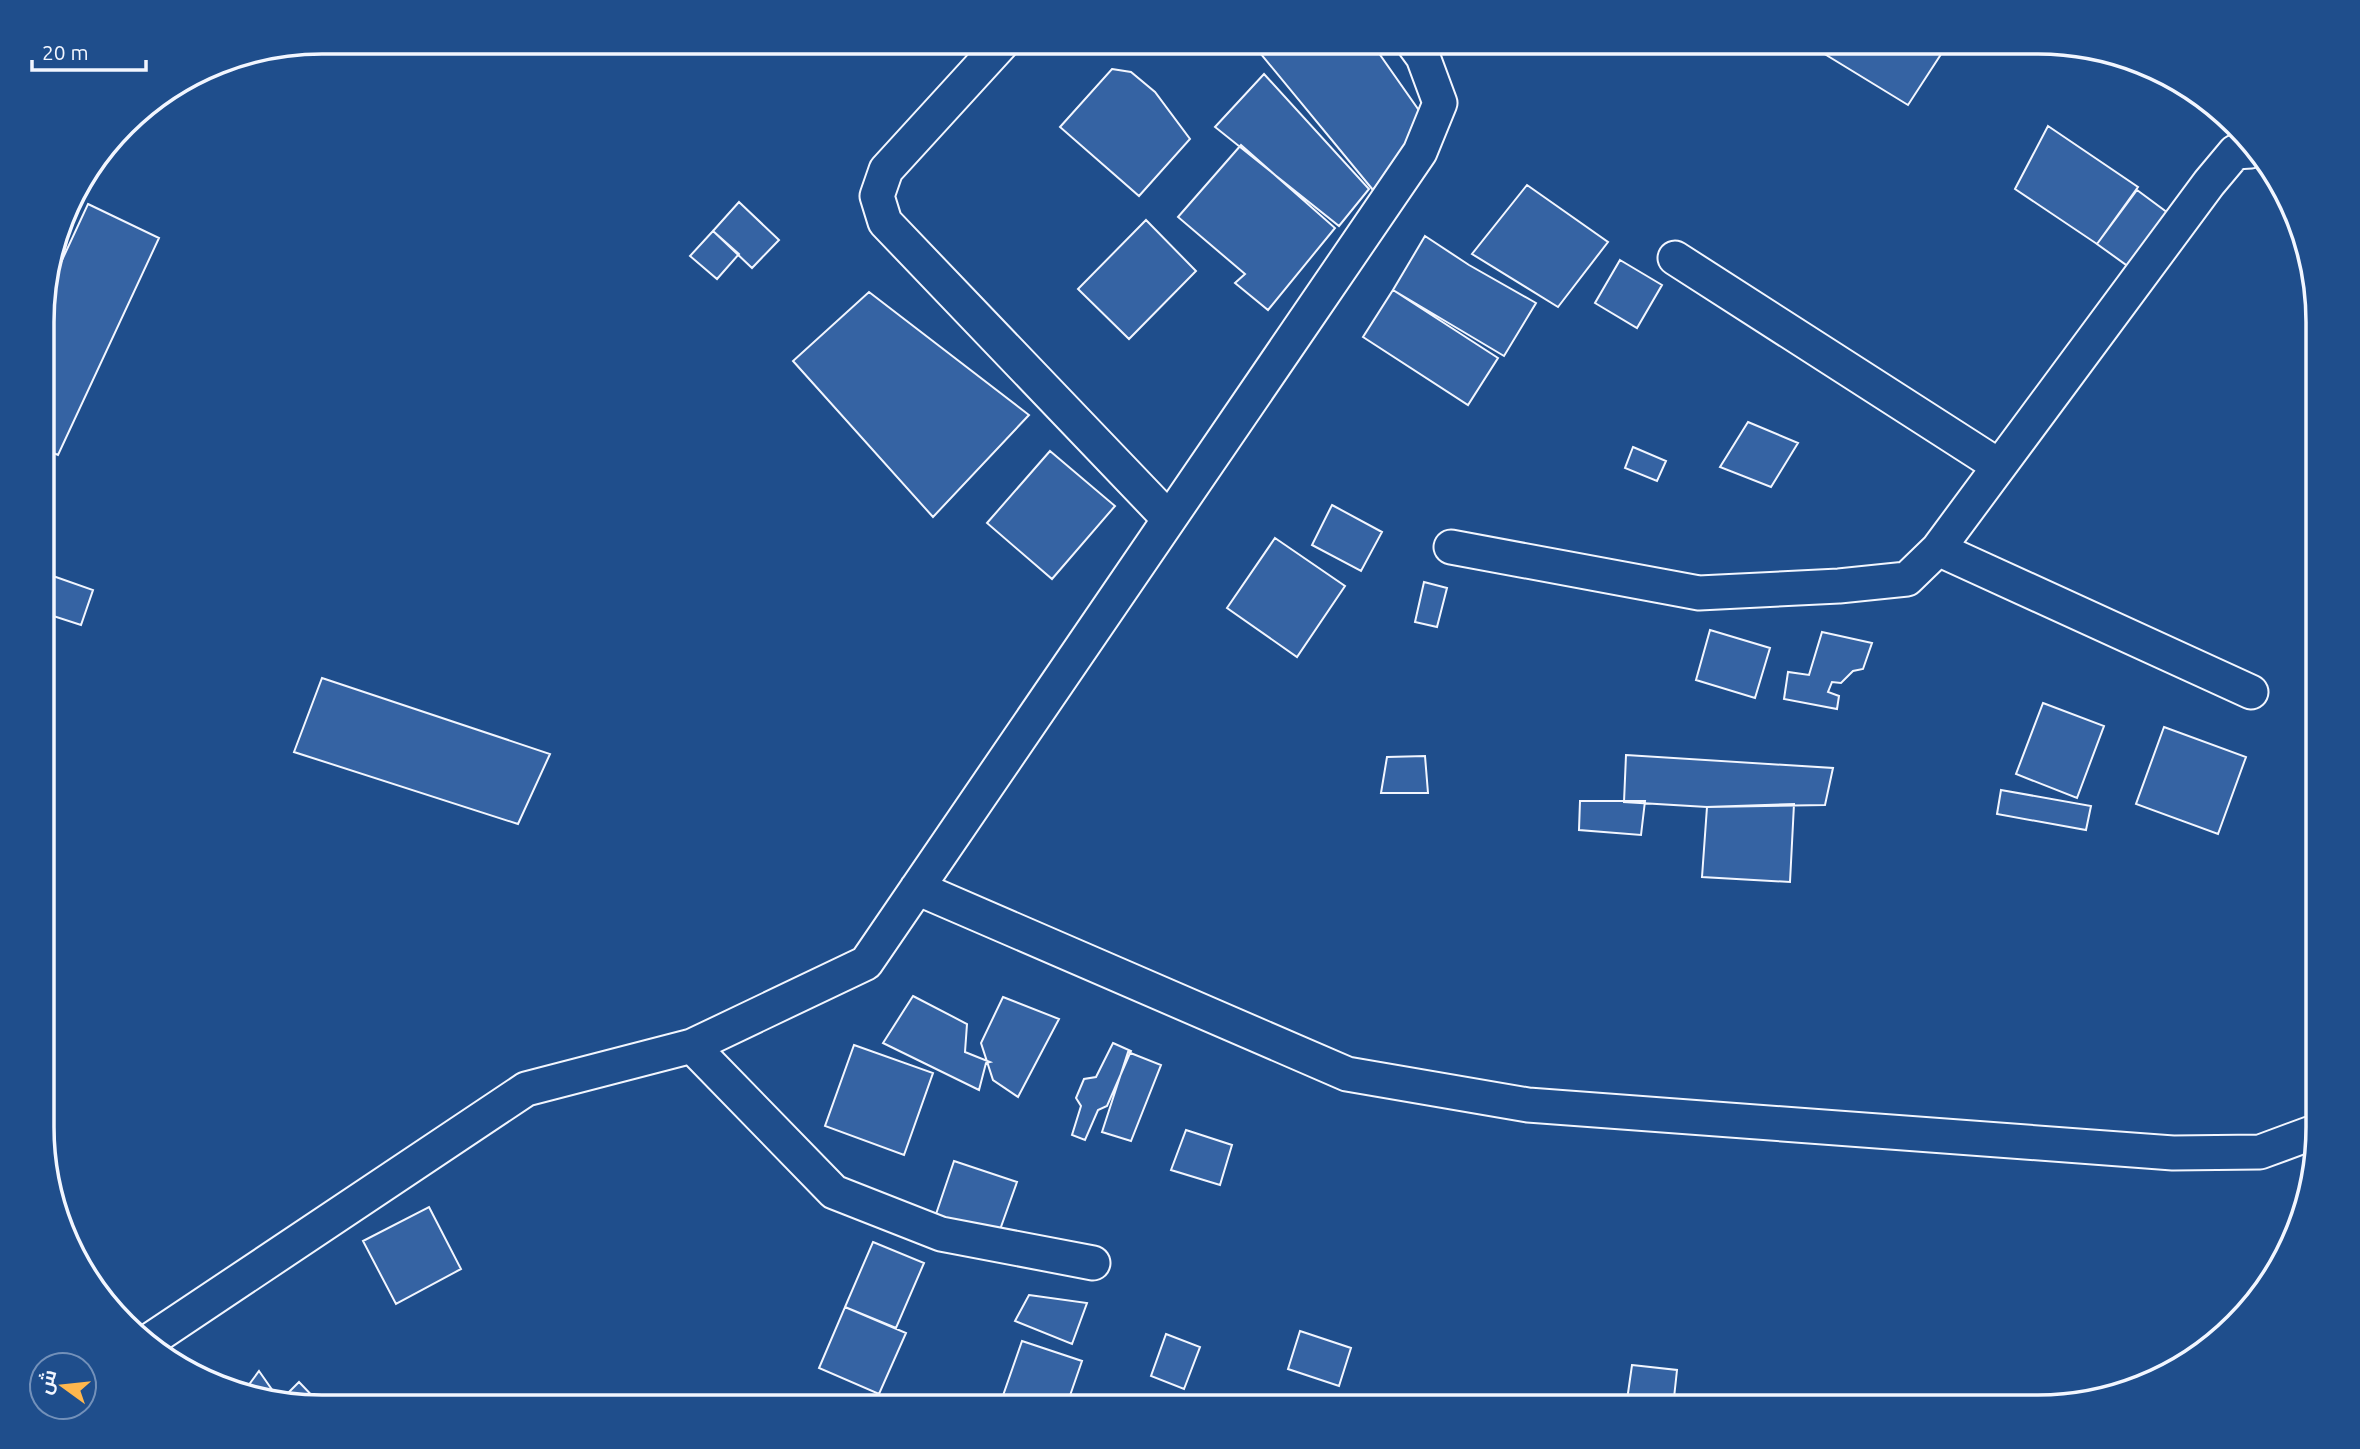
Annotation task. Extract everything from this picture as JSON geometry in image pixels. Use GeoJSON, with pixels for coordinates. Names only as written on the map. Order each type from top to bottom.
{"type":"FeatureCollection","features":[{"type":"Feature","properties":{"kind":"street"},"geometry":{"type":"LineString","coordinates":[[992,54],[886,170],[877,196],[885,222],[1169,519]]}},
{"type":"Feature","properties":{"kind":"street"},"geometry":{"type":"LineString","coordinates":[[156,1336],[526,1089],[692,1046],[866,963],[1420,152],[1440,103],[1421,54]]}},
{"type":"Feature","properties":{"kind":"street"},"geometry":{"type":"LineString","coordinates":[[1451,547],[1699,593],[1839,586],[1907,579],[1938,549],[2209,183],[2235,152],[2244,151]]}},
{"type":"Feature","properties":{"kind":"street"},"geometry":{"type":"LineString","coordinates":[[1675,258],[1999,466]]}},
{"type":"Feature","properties":{"kind":"street"},"geometry":{"type":"LineString","coordinates":[[1938,549],[2251,692]]}},
{"type":"Feature","properties":{"kind":"street"},"geometry":{"type":"LineString","coordinates":[[917,888],[1347,1074],[1360,1077],[1528,1105],[2174,1153],[2260,1152],[2306,1135]]}},
{"type":"Feature","properties":{"kind":"street"},"geometry":{"type":"LineString","coordinates":[[692,1046],[834,1192],[941,1234],[1093,1263]]}},
{"type":"Feature","properties":{"kind":"building"},"geometry":{"type":"Polygon","coordinates":[[[1261,54],[1379,54],[1425,119],[1373,190],[1261,54]]]}},
{"type":"Feature","properties":{"kind":"building"},"geometry":{"type":"Polygon","coordinates":[[[1825,54],[1941,54],[1908,105],[1825,54]]]}},
{"type":"Feature","properties":{"kind":"building"},"geometry":{"type":"Polygon","coordinates":[[[1112,69],[1131,72],[1155,92],[1190,139],[1139,196],[1060,127],[1112,69]]]}},
{"type":"Feature","properties":{"kind":"building"},"geometry":{"type":"Polygon","coordinates":[[[1264,74],[1369,189],[1339,226],[1215,127],[1264,74]]]}},
{"type":"Feature","properties":{"kind":"building"},"geometry":{"type":"Polygon","coordinates":[[[2048,126],[2138,187],[2097,244],[2015,189],[2048,126]]]}},
{"type":"Feature","properties":{"kind":"building"},"geometry":{"type":"Polygon","coordinates":[[[1241,145],[1335,228],[1268,310],[1235,283],[1245,274],[1178,217],[1241,145]]]}},
{"type":"Feature","properties":{"kind":"building"},"geometry":{"type":"Polygon","coordinates":[[[1527,185],[1608,242],[1558,307],[1472,254],[1527,185]]]}},
{"type":"Feature","properties":{"kind":"building"},"geometry":{"type":"Polygon","coordinates":[[[2137,190],[2168,213],[2129,267],[2097,244],[2137,190]]]}},
{"type":"Feature","properties":{"kind":"building"},"geometry":{"type":"Polygon","coordinates":[[[739,202],[779,240],[752,268],[713,231],[739,202]]]}},
{"type":"Feature","properties":{"kind":"building"},"geometry":{"type":"Polygon","coordinates":[[[88,204],[159,238],[58,455],[54,453],[54,322],[61,263],[88,204]]]}},
{"type":"Feature","properties":{"kind":"building"},"geometry":{"type":"Polygon","coordinates":[[[1146,220],[1196,271],[1129,339],[1078,289],[1146,220]]]}},
{"type":"Feature","properties":{"kind":"building"},"geometry":{"type":"Polygon","coordinates":[[[713,231],[739,254],[717,279],[690,256],[713,231]]]}},
{"type":"Feature","properties":{"kind":"building"},"geometry":{"type":"Polygon","coordinates":[[[1425,236],[1536,303],[1504,356],[1393,290],[1425,236]]]}},
{"type":"Feature","properties":{"kind":"building"},"geometry":{"type":"Polygon","coordinates":[[[1620,260],[1662,285],[1637,328],[1595,303],[1620,260]]]}},
{"type":"Feature","properties":{"kind":"building"},"geometry":{"type":"Polygon","coordinates":[[[1393,290],[1498,358],[1468,405],[1363,337],[1393,290]]]}},
{"type":"Feature","properties":{"kind":"building"},"geometry":{"type":"Polygon","coordinates":[[[869,292],[1029,415],[933,517],[793,361],[869,292]]]}},
{"type":"Feature","properties":{"kind":"building"},"geometry":{"type":"Polygon","coordinates":[[[1748,422],[1798,443],[1771,487],[1720,467],[1748,422]]]}},
{"type":"Feature","properties":{"kind":"building"},"geometry":{"type":"Polygon","coordinates":[[[1633,447],[1666,461],[1657,481],[1625,468],[1633,447]]]}},
{"type":"Feature","properties":{"kind":"building"},"geometry":{"type":"Polygon","coordinates":[[[1050,451],[1115,506],[1052,579],[987,523],[1050,451]]]}},
{"type":"Feature","properties":{"kind":"building"},"geometry":{"type":"Polygon","coordinates":[[[1332,505],[1382,532],[1361,571],[1312,545],[1332,505]]]}},
{"type":"Feature","properties":{"kind":"building"},"geometry":{"type":"Polygon","coordinates":[[[1275,538],[1345,586],[1297,657],[1227,608],[1275,538]]]}},
{"type":"Feature","properties":{"kind":"building"},"geometry":{"type":"Polygon","coordinates":[[[54,576],[93,590],[81,625],[54,616],[54,576]]]}},
{"type":"Feature","properties":{"kind":"building"},"geometry":{"type":"Polygon","coordinates":[[[1424,582],[1447,588],[1437,627],[1415,622],[1424,582]]]}},
{"type":"Feature","properties":{"kind":"building"},"geometry":{"type":"Polygon","coordinates":[[[1710,630],[1770,648],[1755,698],[1696,680],[1710,630]]]}},
{"type":"Feature","properties":{"kind":"building"},"geometry":{"type":"Polygon","coordinates":[[[1822,632],[1872,643],[1863,669],[1853,671],[1841,683],[1832,682],[1828,692],[1839,696],[1837,709],[1784,699],[1788,672],[1809,675],[1822,632]]]}},
{"type":"Feature","properties":{"kind":"building"},"geometry":{"type":"Polygon","coordinates":[[[322,678],[550,754],[518,824],[294,752],[322,678]]]}},
{"type":"Feature","properties":{"kind":"building"},"geometry":{"type":"Polygon","coordinates":[[[2043,703],[2104,726],[2077,798],[2016,774],[2043,703]]]}},
{"type":"Feature","properties":{"kind":"building"},"geometry":{"type":"Polygon","coordinates":[[[2164,727],[2246,757],[2218,834],[2136,804],[2164,727]]]}},
{"type":"Feature","properties":{"kind":"building"},"geometry":{"type":"Polygon","coordinates":[[[1626,755],[1833,768],[1825,805],[1707,807],[1624,802],[1626,755]]]}},
{"type":"Feature","properties":{"kind":"building"},"geometry":{"type":"Polygon","coordinates":[[[1425,756],[1428,793],[1381,793],[1387,757],[1425,756]]]}},
{"type":"Feature","properties":{"kind":"building"},"geometry":{"type":"Polygon","coordinates":[[[2001,790],[2091,806],[2086,830],[1997,814],[2001,790]]]}},
{"type":"Feature","properties":{"kind":"building"},"geometry":{"type":"Polygon","coordinates":[[[1580,801],[1645,801],[1641,835],[1579,830],[1580,801]]]}},
{"type":"Feature","properties":{"kind":"building"},"geometry":{"type":"Polygon","coordinates":[[[1794,804],[1790,882],[1702,877],[1707,807],[1794,804]]]}},
{"type":"Feature","properties":{"kind":"building"},"geometry":{"type":"Polygon","coordinates":[[[913,996],[967,1024],[965,1052],[990,1062],[986,1063],[979,1090],[883,1043],[913,996]]]}},
{"type":"Feature","properties":{"kind":"building"},"geometry":{"type":"Polygon","coordinates":[[[1003,997],[1059,1019],[1018,1097],[993,1080],[981,1043],[1003,997]]]}},
{"type":"Feature","properties":{"kind":"building"},"geometry":{"type":"Polygon","coordinates":[[[1113,1043],[1131,1051],[1107,1106],[1098,1110],[1085,1140],[1072,1135],[1081,1106],[1076,1098],[1084,1079],[1096,1077],[1113,1043]]]}},
{"type":"Feature","properties":{"kind":"building"},"geometry":{"type":"Polygon","coordinates":[[[854,1045],[933,1073],[904,1155],[825,1126],[854,1045]]]}},
{"type":"Feature","properties":{"kind":"building"},"geometry":{"type":"Polygon","coordinates":[[[1128,1052],[1161,1065],[1131,1141],[1102,1132],[1128,1052]]]}},
{"type":"Feature","properties":{"kind":"building"},"geometry":{"type":"Polygon","coordinates":[[[1186,1130],[1232,1145],[1220,1185],[1171,1170],[1186,1130]]]}},
{"type":"Feature","properties":{"kind":"building"},"geometry":{"type":"Polygon","coordinates":[[[954,1161],[1017,1182],[997,1238],[935,1217],[954,1161]]]}},
{"type":"Feature","properties":{"kind":"building"},"geometry":{"type":"Polygon","coordinates":[[[429,1207],[461,1269],[396,1304],[363,1241],[429,1207]]]}},
{"type":"Feature","properties":{"kind":"building"},"geometry":{"type":"Polygon","coordinates":[[[873,1242],[924,1263],[896,1328],[845,1307],[873,1242]]]}},
{"type":"Feature","properties":{"kind":"building"},"geometry":{"type":"Polygon","coordinates":[[[1029,1295],[1087,1303],[1072,1344],[1015,1321],[1029,1295]]]}},
{"type":"Feature","properties":{"kind":"building"},"geometry":{"type":"Polygon","coordinates":[[[845,1307],[906,1333],[879,1394],[819,1368],[845,1307]]]}},
{"type":"Feature","properties":{"kind":"building"},"geometry":{"type":"Polygon","coordinates":[[[1300,1331],[1351,1348],[1339,1386],[1288,1369],[1300,1331]]]}},
{"type":"Feature","properties":{"kind":"building"},"geometry":{"type":"Polygon","coordinates":[[[1166,1334],[1200,1347],[1184,1389],[1151,1376],[1166,1334]]]}},
{"type":"Feature","properties":{"kind":"building"},"geometry":{"type":"Polygon","coordinates":[[[1022,1341],[1082,1361],[1070,1395],[1003,1395],[1022,1341]]]}},
{"type":"Feature","properties":{"kind":"building"},"geometry":{"type":"Polygon","coordinates":[[[1632,1365],[1677,1370],[1674,1395],[1628,1395],[1632,1365]]]}},
{"type":"Feature","properties":{"kind":"building"},"geometry":{"type":"Polygon","coordinates":[[[259,1371],[273,1390],[270,1390],[249,1385],[259,1371]]]}},
{"type":"Feature","properties":{"kind":"building"},"geometry":{"type":"Polygon","coordinates":[[[299,1382],[311,1394],[305,1394],[289,1392],[299,1382]]]}}]}
